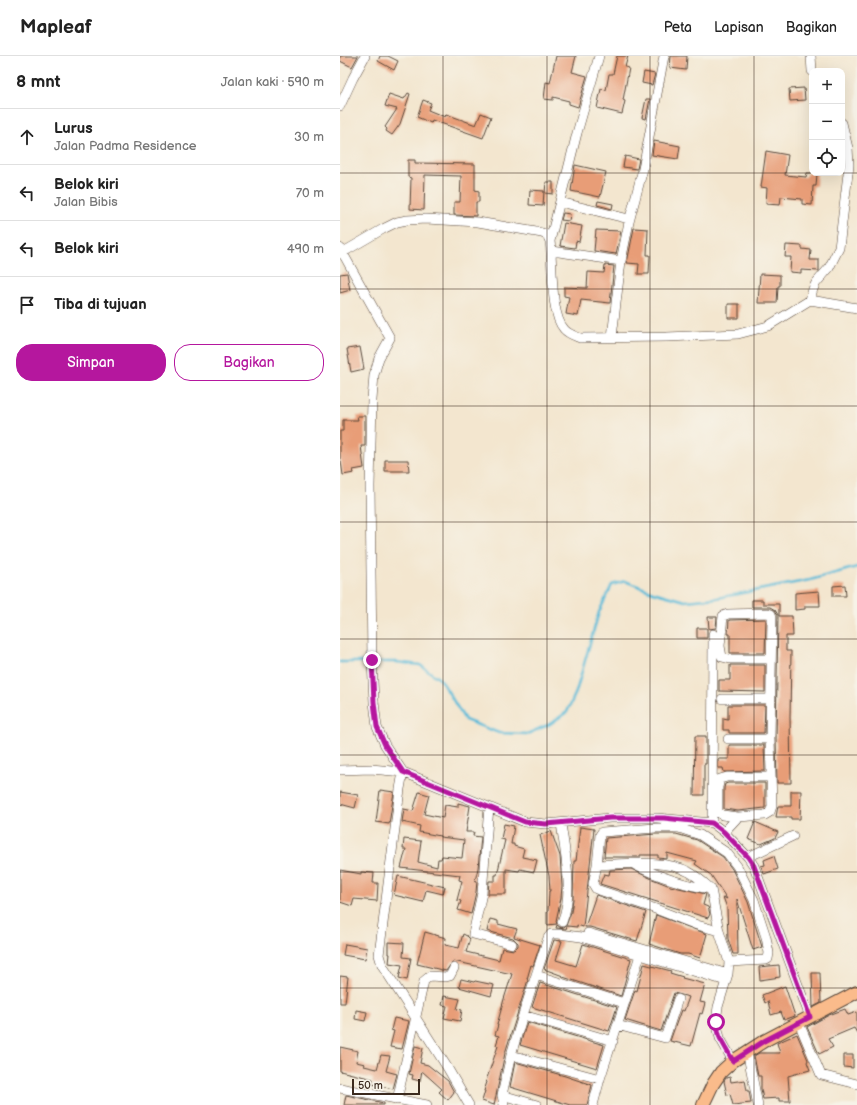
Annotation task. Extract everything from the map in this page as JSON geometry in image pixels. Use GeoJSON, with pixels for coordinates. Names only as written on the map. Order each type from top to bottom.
{"type":"FeatureCollection","features":[{"type":"Feature","properties":{"kind":"main road"},"geometry":{"type":"LineString","coordinates":[[703,1105],[713,1084],[721,1072],[733,1061],[764,1041],[857,992]]}},
{"type":"Feature","properties":{"kind":"street"},"geometry":{"type":"LineString","coordinates":[[340,106],[365,56]]}},
{"type":"Feature","properties":{"kind":"street"},"geometry":{"type":"LineString","coordinates":[[599,56],[577,133],[551,246],[553,293],[558,318],[564,329],[571,335],[580,338],[667,337],[738,334],[768,326],[810,300],[857,308]]}},
{"type":"Feature","properties":{"kind":"street"},"geometry":{"type":"LineString","coordinates":[[612,337],[621,261],[629,219],[643,169],[664,56]]}},
{"type":"Feature","properties":{"kind":"street"},"geometry":{"type":"LineString","coordinates":[[811,56],[812,68]]}},
{"type":"Feature","properties":{"kind":"street"},"geometry":{"type":"LineString","coordinates":[[810,300],[816,283],[829,268],[839,248],[849,165],[848,148],[845,136]]}},
{"type":"Feature","properties":{"kind":"street"},"geometry":{"type":"LineString","coordinates":[[560,202],[629,219]]}},
{"type":"Feature","properties":{"kind":"street"},"geometry":{"type":"LineString","coordinates":[[469,1105],[447,1067],[382,965],[379,955],[403,772],[385,745],[377,727],[372,673],[370,486],[372,400],[374,375],[380,358],[390,338],[341,252],[397,222],[426,219],[478,222],[542,233],[547,235],[551,246]]}},
{"type":"Feature","properties":{"kind":"street"},"geometry":{"type":"LineString","coordinates":[[551,246],[621,261]]}},
{"type":"Feature","properties":{"kind":"street"},"geometry":{"type":"LineString","coordinates":[[771,659],[730,659],[722,656],[720,646],[723,616],[728,614],[770,614],[772,617],[770,739],[772,806],[768,814],[738,817],[722,815],[718,812],[718,787],[720,779],[726,777],[771,777]]}},
{"type":"Feature","properties":{"kind":"street"},"geometry":{"type":"LineString","coordinates":[[712,823],[713,634]]}},
{"type":"Feature","properties":{"kind":"street"},"geometry":{"type":"LineString","coordinates":[[722,698],[771,699]]}},
{"type":"Feature","properties":{"kind":"street"},"geometry":{"type":"LineString","coordinates":[[728,739],[770,739]]}},
{"type":"Feature","properties":{"kind":"street"},"geometry":{"type":"LineString","coordinates":[[340,770],[387,770],[403,772],[525,822],[546,824],[610,818],[664,818],[712,823],[724,832],[748,857],[754,866],[805,1020],[821,1075],[857,1084]]}},
{"type":"Feature","properties":{"kind":"street"},"geometry":{"type":"LineString","coordinates":[[490,808],[482,893],[473,934],[512,944]]}},
{"type":"Feature","properties":{"kind":"street"},"geometry":{"type":"LineString","coordinates":[[724,832],[738,817]]}},
{"type":"Feature","properties":{"kind":"street"},"geometry":{"type":"LineString","coordinates":[[561,823],[568,878],[566,913],[562,922]]}},
{"type":"Feature","properties":{"kind":"street"},"geometry":{"type":"LineString","coordinates":[[719,931],[599,890],[593,884],[597,865],[600,835],[604,831],[679,828],[700,836],[727,853],[737,866],[754,900],[766,937],[769,953],[768,959],[766,960],[729,962]]}},
{"type":"Feature","properties":{"kind":"street"},"geometry":{"type":"LineString","coordinates":[[748,857],[793,836]]}},
{"type":"Feature","properties":{"kind":"street"},"geometry":{"type":"LineString","coordinates":[[597,865],[634,864],[647,871],[699,888],[711,889],[719,931],[729,962],[727,977],[718,1007],[716,1022],[720,1038],[733,1061]]}},
{"type":"Feature","properties":{"kind":"street"},"geometry":{"type":"LineString","coordinates":[[504,1105],[502,1095],[511,1055],[548,938],[551,934],[581,937],[583,932],[641,952],[727,977]]}},
{"type":"Feature","properties":{"kind":"street"},"geometry":{"type":"LineString","coordinates":[[593,1105],[641,952]]}},
{"type":"Feature","properties":{"kind":"street"},"geometry":{"type":"LineString","coordinates":[[398,1100],[424,980],[430,976],[446,978],[450,976],[454,968]]}},
{"type":"Feature","properties":{"kind":"street"},"geometry":{"type":"LineString","coordinates":[[536,975],[624,1003]]}},
{"type":"Feature","properties":{"kind":"street"},"geometry":{"type":"LineString","coordinates":[[618,1025],[664,1038],[678,999]]}},
{"type":"Feature","properties":{"kind":"street"},"geometry":{"type":"LineString","coordinates":[[523,1014],[612,1041]]}},
{"type":"Feature","properties":{"kind":"street"},"geometry":{"type":"LineString","coordinates":[[747,1051],[758,1105]]}},
{"type":"Feature","properties":{"kind":"street"},"geometry":{"type":"LineString","coordinates":[[511,1055],[600,1079]]}},
{"type":"Feature","properties":{"kind":"street"},"geometry":{"type":"LineString","coordinates":[[340,1088],[427,1105]]}},
{"type":"Feature","properties":{"kind":"street"},"geometry":{"type":"LineString","coordinates":[[502,1095],[538,1105]]}},
{"type":"Feature","properties":{"kind":"building"},"geometry":{"type":"Polygon","coordinates":[[[340,56],[358,56],[352,67],[340,61],[340,56]]]}},
{"type":"Feature","properties":{"kind":"building"},"geometry":{"type":"Polygon","coordinates":[[[380,56],[388,56],[398,61],[394,70],[378,61],[380,56]]]}},
{"type":"Feature","properties":{"kind":"building"},"geometry":{"type":"Polygon","coordinates":[[[556,56],[576,56],[572,72],[587,76],[578,107],[569,104],[569,101],[553,97],[553,100],[544,99],[546,82],[550,83],[556,56]]]}},
{"type":"Feature","properties":{"kind":"building"},"geometry":{"type":"Polygon","coordinates":[[[617,56],[628,56],[625,67],[629,68],[622,114],[597,108],[601,89],[606,90],[609,74],[613,74],[617,56]]]}},
{"type":"Feature","properties":{"kind":"building"},"geometry":{"type":"Polygon","coordinates":[[[671,56],[687,56],[686,70],[670,68],[671,56]]]}},
{"type":"Feature","properties":{"kind":"building"},"geometry":{"type":"Polygon","coordinates":[[[644,72],[655,74],[652,85],[642,83],[644,72]]]}},
{"type":"Feature","properties":{"kind":"building"},"geometry":{"type":"Polygon","coordinates":[[[804,88],[805,100],[790,101],[789,89],[804,88]]]}},
{"type":"Feature","properties":{"kind":"building"},"geometry":{"type":"Polygon","coordinates":[[[408,93],[410,94],[400,124],[392,135],[386,131],[387,129],[385,127],[397,109],[385,106],[389,94],[404,99],[408,93]]]}},
{"type":"Feature","properties":{"kind":"building"},"geometry":{"type":"Polygon","coordinates":[[[646,99],[650,99],[646,119],[642,118],[646,99]]]}},
{"type":"Feature","properties":{"kind":"building"},"geometry":{"type":"Polygon","coordinates":[[[423,100],[431,103],[428,110],[445,117],[446,114],[476,125],[481,113],[491,117],[483,138],[432,120],[431,123],[417,117],[423,100]]]}},
{"type":"Feature","properties":{"kind":"building"},"geometry":{"type":"Polygon","coordinates":[[[654,141],[680,146],[678,159],[652,155],[654,141]]]}},
{"type":"Feature","properties":{"kind":"building"},"geometry":{"type":"Polygon","coordinates":[[[766,151],[788,155],[785,175],[806,177],[807,173],[809,173],[809,176],[817,176],[816,186],[813,186],[812,205],[802,204],[802,199],[781,197],[780,205],[766,204],[767,188],[761,187],[766,151]]]}},
{"type":"Feature","properties":{"kind":"building"},"geometry":{"type":"Polygon","coordinates":[[[625,156],[639,159],[637,169],[623,167],[625,156]]]}},
{"type":"Feature","properties":{"kind":"building"},"geometry":{"type":"Polygon","coordinates":[[[408,160],[415,160],[415,163],[475,164],[475,190],[479,191],[479,202],[476,202],[476,216],[454,215],[454,202],[460,202],[461,176],[425,175],[424,210],[410,209],[411,178],[408,177],[408,160]]]}},
{"type":"Feature","properties":{"kind":"building"},"geometry":{"type":"Polygon","coordinates":[[[575,165],[606,172],[600,197],[571,191],[575,165]]]}},
{"type":"Feature","properties":{"kind":"building"},"geometry":{"type":"Polygon","coordinates":[[[546,182],[553,182],[553,194],[545,193],[546,182]]]}},
{"type":"Feature","properties":{"kind":"building"},"geometry":{"type":"Polygon","coordinates":[[[530,190],[544,191],[543,206],[529,205],[530,190]]]}},
{"type":"Feature","properties":{"kind":"building"},"geometry":{"type":"Polygon","coordinates":[[[598,201],[613,204],[612,209],[597,205],[598,201]]]}},
{"type":"Feature","properties":{"kind":"building"},"geometry":{"type":"Polygon","coordinates":[[[563,213],[570,214],[569,221],[561,220],[563,213]]]}},
{"type":"Feature","properties":{"kind":"building"},"geometry":{"type":"Polygon","coordinates":[[[564,223],[582,226],[579,242],[576,241],[575,248],[560,246],[564,223]]]}},
{"type":"Feature","properties":{"kind":"building"},"geometry":{"type":"Polygon","coordinates":[[[634,228],[648,229],[647,255],[650,255],[649,274],[638,274],[639,264],[627,263],[634,228]]]}},
{"type":"Feature","properties":{"kind":"building"},"geometry":{"type":"Polygon","coordinates":[[[596,230],[621,231],[616,254],[594,251],[596,230]]]}},
{"type":"Feature","properties":{"kind":"building"},"geometry":{"type":"Polygon","coordinates":[[[786,245],[802,246],[802,249],[811,250],[810,260],[819,260],[819,271],[801,270],[801,273],[790,272],[791,257],[785,257],[786,245]]]}},
{"type":"Feature","properties":{"kind":"building"},"geometry":{"type":"Polygon","coordinates":[[[605,265],[614,266],[610,303],[581,300],[578,316],[566,314],[569,297],[564,296],[564,287],[587,288],[588,272],[604,273],[605,265]]]}},
{"type":"Feature","properties":{"kind":"building"},"geometry":{"type":"Polygon","coordinates":[[[347,273],[350,290],[340,293],[340,274],[347,273]]]}},
{"type":"Feature","properties":{"kind":"building"},"geometry":{"type":"Polygon","coordinates":[[[760,274],[780,275],[777,303],[758,303],[760,274]]]}},
{"type":"Feature","properties":{"kind":"building"},"geometry":{"type":"Polygon","coordinates":[[[728,304],[739,304],[739,318],[728,318],[728,304]]]}},
{"type":"Feature","properties":{"kind":"building"},"geometry":{"type":"Polygon","coordinates":[[[360,347],[364,369],[351,372],[347,349],[360,347]]]}},
{"type":"Feature","properties":{"kind":"building"},"geometry":{"type":"Polygon","coordinates":[[[357,416],[365,416],[365,446],[361,446],[364,468],[353,470],[354,473],[343,475],[340,461],[340,431],[343,431],[343,420],[358,420],[357,416]]]}},
{"type":"Feature","properties":{"kind":"building"},"geometry":{"type":"Polygon","coordinates":[[[385,460],[408,460],[409,471],[385,471],[385,460]]]}},
{"type":"Feature","properties":{"kind":"building"},"geometry":{"type":"Polygon","coordinates":[[[845,585],[846,596],[833,596],[833,586],[845,585]]]}},
{"type":"Feature","properties":{"kind":"building"},"geometry":{"type":"Polygon","coordinates":[[[819,591],[820,606],[805,606],[805,609],[795,610],[795,593],[819,591]]]}},
{"type":"Feature","properties":{"kind":"building"},"geometry":{"type":"Polygon","coordinates":[[[752,600],[763,600],[763,604],[779,604],[779,616],[792,616],[793,636],[786,636],[786,651],[791,651],[791,783],[777,783],[776,739],[778,615],[775,610],[770,607],[752,607],[752,600]]]}},
{"type":"Feature","properties":{"kind":"building"},"geometry":{"type":"Polygon","coordinates":[[[708,617],[717,617],[716,628],[709,629],[708,617]]]}},
{"type":"Feature","properties":{"kind":"building"},"geometry":{"type":"Polygon","coordinates":[[[766,619],[765,653],[730,653],[730,634],[728,634],[729,620],[766,619]]]}},
{"type":"Feature","properties":{"kind":"building"},"geometry":{"type":"Polygon","coordinates":[[[697,628],[707,628],[707,638],[697,638],[697,628]]]}},
{"type":"Feature","properties":{"kind":"building"},"geometry":{"type":"Polygon","coordinates":[[[730,665],[765,665],[765,692],[719,691],[719,680],[730,680],[730,665]]]}},
{"type":"Feature","properties":{"kind":"building"},"geometry":{"type":"Polygon","coordinates":[[[728,705],[765,705],[764,733],[729,733],[729,730],[723,730],[723,718],[728,719],[728,705]]]}},
{"type":"Feature","properties":{"kind":"building"},"geometry":{"type":"Polygon","coordinates":[[[695,736],[706,736],[704,795],[694,795],[695,736]]]}},
{"type":"Feature","properties":{"kind":"building"},"geometry":{"type":"Polygon","coordinates":[[[729,745],[764,745],[765,771],[724,772],[723,768],[718,768],[718,759],[729,759],[729,745]]]}},
{"type":"Feature","properties":{"kind":"building"},"geometry":{"type":"Polygon","coordinates":[[[765,783],[765,808],[738,811],[724,809],[724,788],[725,784],[765,783]]]}},
{"type":"Feature","properties":{"kind":"building"},"geometry":{"type":"Polygon","coordinates":[[[380,790],[394,792],[389,824],[376,822],[380,790]]]}},
{"type":"Feature","properties":{"kind":"building"},"geometry":{"type":"Polygon","coordinates":[[[791,791],[801,791],[800,819],[791,819],[791,817],[776,817],[778,806],[791,806],[791,791]]]}},
{"type":"Feature","properties":{"kind":"building"},"geometry":{"type":"Polygon","coordinates":[[[340,792],[358,795],[355,808],[340,804],[340,792]]]}},
{"type":"Feature","properties":{"kind":"building"},"geometry":{"type":"Polygon","coordinates":[[[419,792],[429,795],[424,814],[443,818],[445,805],[458,807],[458,803],[470,806],[466,832],[474,832],[473,836],[481,837],[478,868],[475,881],[477,881],[476,892],[471,914],[458,910],[461,901],[457,900],[462,881],[459,880],[460,875],[401,868],[406,849],[403,849],[404,839],[421,841],[418,862],[437,867],[438,859],[441,859],[442,856],[462,858],[464,840],[440,837],[419,832],[420,826],[402,822],[404,809],[413,811],[419,792]]]}},
{"type":"Feature","properties":{"kind":"building"},"geometry":{"type":"Polygon","coordinates":[[[755,822],[778,832],[775,838],[761,844],[748,839],[755,822]]]}},
{"type":"Feature","properties":{"kind":"building"},"geometry":{"type":"Polygon","coordinates":[[[504,824],[514,826],[511,844],[524,849],[522,857],[537,860],[534,872],[520,869],[519,871],[506,869],[506,894],[488,894],[489,881],[495,881],[495,875],[497,875],[505,840],[501,839],[504,824]]]}},
{"type":"Feature","properties":{"kind":"building"},"geometry":{"type":"Polygon","coordinates":[[[580,827],[594,829],[583,927],[577,925],[577,927],[567,926],[566,929],[556,928],[557,925],[561,928],[566,926],[571,912],[573,899],[574,861],[576,861],[580,827]]]}},
{"type":"Feature","properties":{"kind":"building"},"geometry":{"type":"Polygon","coordinates":[[[551,831],[560,856],[562,886],[556,921],[557,924],[547,925],[550,891],[549,876],[540,835],[551,831]]]}},
{"type":"Feature","properties":{"kind":"building"},"geometry":{"type":"Polygon","coordinates":[[[676,834],[697,840],[723,857],[732,869],[748,902],[762,947],[753,950],[737,899],[738,954],[733,954],[728,939],[727,908],[723,897],[727,899],[711,875],[695,864],[697,861],[667,853],[667,859],[658,858],[658,855],[640,855],[640,857],[604,857],[606,838],[676,834]]]}},
{"type":"Feature","properties":{"kind":"building"},"geometry":{"type":"Polygon","coordinates":[[[774,856],[778,869],[764,874],[761,866],[765,865],[764,860],[774,856]]]}},
{"type":"Feature","properties":{"kind":"building"},"geometry":{"type":"Polygon","coordinates":[[[631,869],[670,886],[706,894],[703,905],[708,907],[710,914],[708,918],[600,884],[604,874],[609,875],[610,870],[631,869]]]}},
{"type":"Feature","properties":{"kind":"building"},"geometry":{"type":"Polygon","coordinates":[[[340,870],[361,874],[361,872],[374,873],[373,883],[378,883],[377,901],[354,899],[352,906],[340,902],[340,870]]]}},
{"type":"Feature","properties":{"kind":"building"},"geometry":{"type":"Polygon","coordinates":[[[398,876],[445,887],[443,894],[426,890],[423,902],[394,895],[398,876]]]}},
{"type":"Feature","properties":{"kind":"building"},"geometry":{"type":"Polygon","coordinates":[[[596,895],[646,912],[637,941],[590,927],[585,927],[596,895]]]}},
{"type":"Feature","properties":{"kind":"building"},"geometry":{"type":"Polygon","coordinates":[[[656,915],[707,934],[700,958],[688,954],[680,954],[649,944],[656,915]]]}},
{"type":"Feature","properties":{"kind":"building"},"geometry":{"type":"Polygon","coordinates":[[[490,919],[498,921],[498,924],[517,929],[514,937],[540,945],[533,966],[531,965],[528,980],[505,1053],[494,1105],[482,1101],[486,1081],[498,1046],[496,1045],[499,1036],[495,1035],[512,974],[453,961],[446,971],[417,964],[425,932],[446,938],[445,945],[459,948],[463,934],[470,939],[466,952],[499,960],[502,948],[514,950],[518,946],[518,943],[513,938],[487,931],[490,919]]]}},
{"type":"Feature","properties":{"kind":"building"},"geometry":{"type":"Polygon","coordinates":[[[554,940],[562,941],[556,960],[576,966],[583,944],[631,959],[621,996],[563,977],[544,969],[554,940]]]}},
{"type":"Feature","properties":{"kind":"building"},"geometry":{"type":"Polygon","coordinates":[[[388,942],[404,943],[403,957],[411,958],[407,980],[399,978],[402,965],[389,963],[390,954],[388,954],[388,942]]]}},
{"type":"Feature","properties":{"kind":"building"},"geometry":{"type":"Polygon","coordinates":[[[345,944],[367,948],[365,959],[343,955],[345,944]]]}},
{"type":"Feature","properties":{"kind":"building"},"geometry":{"type":"Polygon","coordinates":[[[644,964],[671,971],[670,973],[683,977],[682,978],[705,984],[700,1002],[705,1003],[702,1014],[700,1013],[691,1046],[670,1041],[681,1010],[684,1011],[689,997],[674,993],[661,1031],[625,1020],[635,990],[637,991],[644,964]]]}},
{"type":"Feature","properties":{"kind":"building"},"geometry":{"type":"Polygon","coordinates":[[[779,965],[780,977],[760,980],[759,967],[779,965]]]}},
{"type":"Feature","properties":{"kind":"building"},"geometry":{"type":"Polygon","coordinates":[[[812,973],[820,973],[821,1003],[813,1007],[812,973]]]}},
{"type":"Feature","properties":{"kind":"building"},"geometry":{"type":"Polygon","coordinates":[[[340,976],[348,977],[345,1003],[340,1003],[340,976]]]}},
{"type":"Feature","properties":{"kind":"building"},"geometry":{"type":"Polygon","coordinates":[[[461,979],[494,985],[491,996],[459,987],[461,979]]]}},
{"type":"Feature","properties":{"kind":"building"},"geometry":{"type":"Polygon","coordinates":[[[540,983],[617,1007],[609,1031],[532,1007],[540,983]]]}},
{"type":"Feature","properties":{"kind":"building"},"geometry":{"type":"Polygon","coordinates":[[[785,986],[795,1016],[784,1020],[781,1012],[771,1015],[768,1001],[765,1003],[762,995],[785,986]]]}},
{"type":"Feature","properties":{"kind":"building"},"geometry":{"type":"Polygon","coordinates":[[[444,996],[460,999],[457,1009],[462,1010],[460,1021],[444,1018],[447,1006],[442,1005],[444,996]]]}},
{"type":"Feature","properties":{"kind":"building"},"geometry":{"type":"Polygon","coordinates":[[[845,1009],[848,1015],[857,1012],[857,1033],[854,1028],[828,1039],[833,1047],[819,1054],[807,1027],[829,1015],[845,1009]]]}},
{"type":"Feature","properties":{"kind":"building"},"geometry":{"type":"Polygon","coordinates":[[[356,1010],[367,1012],[365,1021],[355,1019],[356,1010]]]}},
{"type":"Feature","properties":{"kind":"building"},"geometry":{"type":"Polygon","coordinates":[[[394,1018],[409,1021],[402,1049],[390,1047],[394,1031],[391,1030],[394,1018]]]}},
{"type":"Feature","properties":{"kind":"building"},"geometry":{"type":"Polygon","coordinates":[[[527,1022],[604,1045],[597,1068],[520,1045],[527,1022]]]}},
{"type":"Feature","properties":{"kind":"building"},"geometry":{"type":"Polygon","coordinates":[[[797,1034],[808,1060],[807,1062],[810,1070],[788,1076],[790,1101],[779,1101],[779,1098],[763,1099],[761,1076],[758,1076],[754,1056],[759,1053],[780,1053],[777,1043],[797,1034]]]}},
{"type":"Feature","properties":{"kind":"building"},"geometry":{"type":"Polygon","coordinates":[[[415,1046],[423,1048],[420,1063],[428,1065],[448,1081],[454,1092],[448,1100],[439,1092],[442,1089],[422,1071],[420,1081],[412,1079],[413,1075],[409,1074],[415,1046]]]}},
{"type":"Feature","properties":{"kind":"building"},"geometry":{"type":"Polygon","coordinates":[[[340,1047],[358,1051],[356,1062],[365,1064],[364,1066],[377,1069],[381,1055],[390,1056],[386,1071],[397,1074],[393,1089],[372,1084],[373,1079],[340,1071],[340,1047]]]}},
{"type":"Feature","properties":{"kind":"building"},"geometry":{"type":"Polygon","coordinates":[[[844,1055],[853,1055],[853,1068],[844,1067],[844,1055]]]}},
{"type":"Feature","properties":{"kind":"building"},"geometry":{"type":"Polygon","coordinates":[[[515,1062],[592,1085],[587,1105],[570,1105],[510,1087],[515,1062]]]}},
{"type":"Feature","properties":{"kind":"building"},"geometry":{"type":"Polygon","coordinates":[[[730,1077],[731,1082],[745,1080],[751,1103],[733,1105],[730,1094],[727,1095],[724,1081],[726,1078],[730,1077]]]}},
{"type":"Feature","properties":{"kind":"building"},"geometry":{"type":"Polygon","coordinates":[[[346,1095],[384,1103],[384,1105],[344,1105],[346,1095]]]}},
{"type":"Feature","properties":{"kind":"waterway"},"geometry":{"type":"LineString","coordinates":[[374,662],[396,662],[420,665],[441,680],[465,720],[499,733],[527,734],[550,724],[567,712],[576,692],[599,612],[612,585],[625,581],[653,592],[685,601],[717,598],[810,580],[857,567]]}},
{"type":"Feature","properties":{"kind":"waterway"},"geometry":{"type":"LineString","coordinates":[[340,662],[369,662]]}},
{"type":"Feature","properties":{"kind":"route"},"geometry":{"type":"LineString","coordinates":[[372,660],[375,718],[377,727],[385,745],[403,772],[525,822],[546,824],[610,818],[664,818],[712,823],[724,832],[748,857],[754,866],[810,1017],[764,1041],[733,1061],[720,1038],[716,1022]]}}]}
